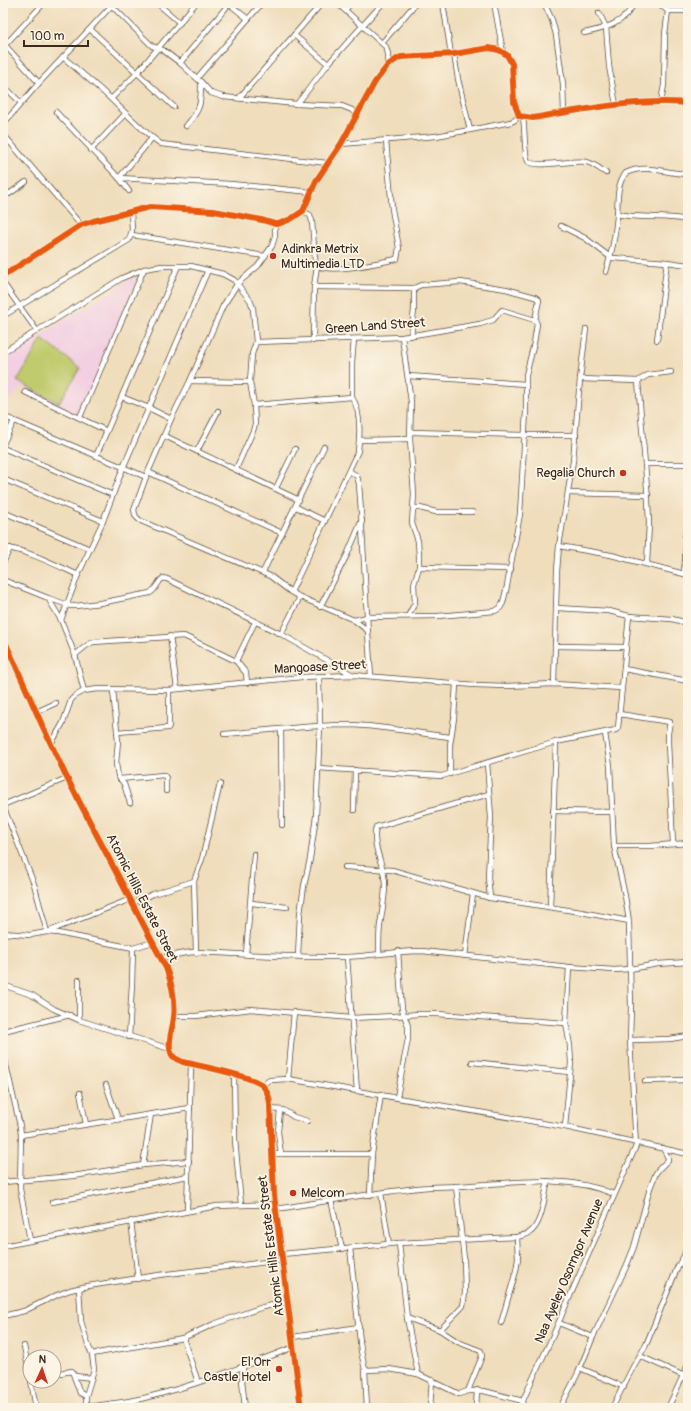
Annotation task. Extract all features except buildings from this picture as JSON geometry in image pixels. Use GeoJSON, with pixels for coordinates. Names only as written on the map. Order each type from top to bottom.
{"type":"FeatureCollection","features":[{"type":"Feature","properties":{"kind":"street"},"geometry":{"type":"LineString","coordinates":[[39,83],[4,44],[44,3]]}},
{"type":"Feature","properties":{"kind":"street"},"geometry":{"type":"LineString","coordinates":[[157,3],[180,23]]}},
{"type":"Feature","properties":{"kind":"street"},"geometry":{"type":"LineString","coordinates":[[111,99],[137,73],[196,3]]}},
{"type":"Feature","properties":{"kind":"street"},"geometry":{"type":"LineString","coordinates":[[197,78],[262,3]]}},
{"type":"Feature","properties":{"kind":"street"},"geometry":{"type":"LineString","coordinates":[[239,98],[322,3]]}},
{"type":"Feature","properties":{"kind":"street"},"geometry":{"type":"LineString","coordinates":[[338,3],[382,43],[388,54],[388,65]]}},
{"type":"Feature","properties":{"kind":"street"},"geometry":{"type":"LineString","coordinates":[[345,10],[351,3]]}},
{"type":"Feature","properties":{"kind":"street"},"geometry":{"type":"LineString","coordinates":[[297,104],[328,64],[383,3]]}},
{"type":"Feature","properties":{"kind":"street"},"geometry":{"type":"LineString","coordinates":[[382,43],[416,3]]}},
{"type":"Feature","properties":{"kind":"street"},"geometry":{"type":"LineString","coordinates":[[443,3],[452,54],[470,130]]}},
{"type":"Feature","properties":{"kind":"street"},"geometry":{"type":"LineString","coordinates":[[494,3],[503,52]]}},
{"type":"Feature","properties":{"kind":"street"},"geometry":{"type":"LineString","coordinates":[[544,3],[552,20],[556,35],[563,84],[564,113]]}},
{"type":"Feature","properties":{"kind":"street"},"geometry":{"type":"LineString","coordinates":[[584,33],[606,28],[623,19],[629,13],[634,3]]}},
{"type":"Feature","properties":{"kind":"street"},"geometry":{"type":"LineString","coordinates":[[658,3],[668,11],[688,11]]}},
{"type":"Feature","properties":{"kind":"street"},"geometry":{"type":"LineString","coordinates":[[3,124],[113,4],[152,46],[163,50],[180,63],[202,82],[211,93],[239,98],[346,107],[352,110],[356,115]]}},
{"type":"Feature","properties":{"kind":"street"},"geometry":{"type":"LineString","coordinates":[[180,63],[229,4],[248,19]]}},
{"type":"Feature","properties":{"kind":"street"},"geometry":{"type":"LineString","coordinates":[[661,102],[664,85],[665,34],[668,11]]}},
{"type":"Feature","properties":{"kind":"street"},"geometry":{"type":"LineString","coordinates":[[599,13],[606,28],[609,66],[616,105]]}},
{"type":"Feature","properties":{"kind":"street"},"geometry":{"type":"LineString","coordinates":[[90,29],[174,107]]}},
{"type":"Feature","properties":{"kind":"street"},"geometry":{"type":"LineString","coordinates":[[294,35],[328,64]]}},
{"type":"Feature","properties":{"kind":"street"},"geometry":{"type":"LineString","coordinates":[[3,276],[80,225],[150,207],[214,211],[262,220],[275,224],[291,219],[304,211],[316,181],[341,144],[375,82],[388,65],[401,57],[452,54],[489,48],[503,52],[509,57],[512,64],[514,102],[521,117],[526,155],[529,162],[533,164],[542,164],[580,161],[588,162],[606,173]]}},
{"type":"Feature","properties":{"kind":"street"},"geometry":{"type":"LineString","coordinates":[[63,57],[111,99],[125,114],[152,138],[161,144],[327,163]]}},
{"type":"Feature","properties":{"kind":"street"},"geometry":{"type":"LineString","coordinates":[[186,126],[198,112],[202,82]]}},
{"type":"Feature","properties":{"kind":"street"},"geometry":{"type":"LineString","coordinates":[[3,85],[21,103]]}},
{"type":"Feature","properties":{"kind":"street"},"geometry":{"type":"LineString","coordinates":[[341,144],[436,136],[511,122],[521,117],[533,118],[616,105],[661,102],[688,103]]}},
{"type":"Feature","properties":{"kind":"street"},"geometry":{"type":"LineString","coordinates":[[56,112],[119,178],[129,191]]}},
{"type":"Feature","properties":{"kind":"street"},"geometry":{"type":"LineString","coordinates":[[91,150],[125,114]]}},
{"type":"Feature","properties":{"kind":"street"},"geometry":{"type":"LineString","coordinates":[[3,134],[80,225]]}},
{"type":"Feature","properties":{"kind":"street"},"geometry":{"type":"LineString","coordinates":[[119,178],[152,138]]}},
{"type":"Feature","properties":{"kind":"street"},"geometry":{"type":"LineString","coordinates":[[317,266],[323,269],[348,267],[397,259],[399,248],[392,209],[386,141]]}},
{"type":"Feature","properties":{"kind":"street"},"geometry":{"type":"LineString","coordinates":[[606,272],[617,214],[618,193],[622,178],[626,173],[646,168],[672,173],[688,174]]}},
{"type":"Feature","properties":{"kind":"street"},"geometry":{"type":"LineString","coordinates":[[119,178],[231,184],[311,192]]}},
{"type":"Feature","properties":{"kind":"street"},"geometry":{"type":"LineString","coordinates":[[3,188],[9,194],[26,182]]}},
{"type":"Feature","properties":{"kind":"street"},"geometry":{"type":"LineString","coordinates":[[3,316],[18,305],[130,240],[132,235],[131,211]]}},
{"type":"Feature","properties":{"kind":"street"},"geometry":{"type":"LineString","coordinates":[[304,211],[310,215],[312,221],[315,260],[317,266],[314,287],[314,341]]}},
{"type":"Feature","properties":{"kind":"street"},"geometry":{"type":"LineString","coordinates":[[617,214],[688,220]]}},
{"type":"Feature","properties":{"kind":"street"},"geometry":{"type":"LineString","coordinates":[[275,224],[275,236],[272,246],[249,274],[238,283],[223,306],[190,381],[171,419],[165,436],[148,472],[134,510],[136,518],[263,572],[300,597],[320,607],[354,620],[368,630]]}},
{"type":"Feature","properties":{"kind":"street"},"geometry":{"type":"LineString","coordinates":[[561,226],[585,238],[613,258],[688,265]]}},
{"type":"Feature","properties":{"kind":"street"},"geometry":{"type":"LineString","coordinates":[[132,235],[265,256]]}},
{"type":"Feature","properties":{"kind":"street"},"geometry":{"type":"LineString","coordinates":[[658,340],[668,262]]}},
{"type":"Feature","properties":{"kind":"street"},"geometry":{"type":"LineString","coordinates":[[3,352],[122,278],[144,270],[162,266],[191,266],[223,274],[238,283],[250,300],[253,308],[256,342],[252,354],[250,382],[254,405],[255,424],[236,470]]}},
{"type":"Feature","properties":{"kind":"street"},"geometry":{"type":"LineString","coordinates":[[96,456],[178,266]]}},
{"type":"Feature","properties":{"kind":"street"},"geometry":{"type":"LineString","coordinates":[[80,417],[144,270]]}},
{"type":"Feature","properties":{"kind":"street"},"geometry":{"type":"LineString","coordinates":[[61,620],[78,575],[103,520],[208,270]]}},
{"type":"Feature","properties":{"kind":"street"},"geometry":{"type":"LineString","coordinates":[[314,287],[414,288],[421,285],[460,282],[506,289],[538,298],[539,302],[535,320],[537,327],[534,343],[526,370],[525,435],[520,514],[503,603],[500,608],[495,611],[438,616],[367,617],[354,620]]}},
{"type":"Feature","properties":{"kind":"street"},"geometry":{"type":"LineString","coordinates":[[3,283],[37,330]]}},
{"type":"Feature","properties":{"kind":"street"},"geometry":{"type":"LineString","coordinates":[[412,336],[414,288]]}},
{"type":"Feature","properties":{"kind":"street","name":"Green Land Street"},"geometry":{"type":"LineString","coordinates":[[256,342],[314,341],[412,336],[492,321],[502,310],[535,320]]}},
{"type":"Feature","properties":{"kind":"street"},"geometry":{"type":"LineString","coordinates":[[554,684],[557,571],[576,435],[580,379],[586,329]]}},
{"type":"Feature","properties":{"kind":"street"},"geometry":{"type":"LineString","coordinates":[[402,337],[411,402],[410,439],[413,476],[412,523],[418,541],[419,567],[414,584],[415,603],[408,616]]}},
{"type":"Feature","properties":{"kind":"street"},"geometry":{"type":"LineString","coordinates":[[292,592],[358,451],[359,440],[357,411],[352,397],[352,362],[354,339]]}},
{"type":"Feature","properties":{"kind":"street"},"geometry":{"type":"LineString","coordinates":[[580,379],[638,381],[648,375],[671,372]]}},
{"type":"Feature","properties":{"kind":"street"},"geometry":{"type":"LineString","coordinates":[[408,376],[526,384]]}},
{"type":"Feature","properties":{"kind":"street"},"geometry":{"type":"LineString","coordinates":[[190,381],[250,382]]}},
{"type":"Feature","properties":{"kind":"street"},"geometry":{"type":"LineString","coordinates":[[638,381],[648,495],[649,523],[647,564]]}},
{"type":"Feature","properties":{"kind":"street"},"geometry":{"type":"LineString","coordinates":[[25,392],[107,431]]}},
{"type":"Feature","properties":{"kind":"street"},"geometry":{"type":"LineString","coordinates":[[122,397],[171,419]]}},
{"type":"Feature","properties":{"kind":"street"},"geometry":{"type":"LineString","coordinates":[[254,405],[352,397]]}},
{"type":"Feature","properties":{"kind":"street"},"geometry":{"type":"LineString","coordinates":[[197,451],[218,411]]}},
{"type":"Feature","properties":{"kind":"street"},"geometry":{"type":"LineString","coordinates":[[3,416],[146,477]]}},
{"type":"Feature","properties":{"kind":"street"},"geometry":{"type":"LineString","coordinates":[[3,444],[14,421]]}},
{"type":"Feature","properties":{"kind":"street"},"geometry":{"type":"LineString","coordinates":[[411,432],[576,435]]}},
{"type":"Feature","properties":{"kind":"street"},"geometry":{"type":"LineString","coordinates":[[165,436],[299,500]]}},
{"type":"Feature","properties":{"kind":"street"},"geometry":{"type":"LineString","coordinates":[[359,440],[410,439]]}},
{"type":"Feature","properties":{"kind":"street"},"geometry":{"type":"LineString","coordinates":[[263,572],[324,447]]}},
{"type":"Feature","properties":{"kind":"street"},"geometry":{"type":"LineString","coordinates":[[3,448],[113,495]]}},
{"type":"Feature","properties":{"kind":"street"},"geometry":{"type":"LineString","coordinates":[[276,488],[295,449]]}},
{"type":"Feature","properties":{"kind":"street"},"geometry":{"type":"LineString","coordinates":[[645,464],[688,464]]}},
{"type":"Feature","properties":{"kind":"street"},"geometry":{"type":"LineString","coordinates":[[349,471],[357,476],[358,480],[362,520],[371,676]]}},
{"type":"Feature","properties":{"kind":"street"},"geometry":{"type":"LineString","coordinates":[[148,472],[282,533]]}},
{"type":"Feature","properties":{"kind":"street"},"geometry":{"type":"LineString","coordinates":[[3,479],[103,520]]}},
{"type":"Feature","properties":{"kind":"street"},"geometry":{"type":"LineString","coordinates":[[568,494],[648,495]]}},
{"type":"Feature","properties":{"kind":"street"},"geometry":{"type":"LineString","coordinates":[[296,507],[325,521]]}},
{"type":"Feature","properties":{"kind":"street"},"geometry":{"type":"LineString","coordinates":[[413,508],[436,512],[472,512]]}},
{"type":"Feature","properties":{"kind":"street"},"geometry":{"type":"LineString","coordinates":[[3,512],[90,549]]}},
{"type":"Feature","properties":{"kind":"street"},"geometry":{"type":"LineString","coordinates":[[320,607],[347,555],[362,520]]}},
{"type":"Feature","properties":{"kind":"street"},"geometry":{"type":"LineString","coordinates":[[560,546],[611,555],[686,574],[685,537],[688,526]]}},
{"type":"Feature","properties":{"kind":"street"},"geometry":{"type":"LineString","coordinates":[[3,547],[47,560],[78,575]]}},
{"type":"Feature","properties":{"kind":"street"},"geometry":{"type":"LineString","coordinates":[[3,563],[10,548]]}},
{"type":"Feature","properties":{"kind":"street"},"geometry":{"type":"LineString","coordinates":[[419,567],[510,569]]}},
{"type":"Feature","properties":{"kind":"street"},"geometry":{"type":"LineString","coordinates":[[3,580],[67,605],[76,606],[150,593],[156,588],[163,578],[282,634],[353,676]]}},
{"type":"Feature","properties":{"kind":"street"},"geometry":{"type":"LineString","coordinates":[[282,634],[300,597]]}},
{"type":"Feature","properties":{"kind":"street"},"geometry":{"type":"LineString","coordinates":[[48,598],[61,620],[75,654],[84,691],[71,700],[63,723],[51,744]]}},
{"type":"Feature","properties":{"kind":"street"},"geometry":{"type":"LineString","coordinates":[[557,608],[609,611],[628,616],[672,619],[688,623]]}},
{"type":"Feature","properties":{"kind":"street"},"geometry":{"type":"LineString","coordinates":[[318,768],[442,776],[556,742],[606,733],[618,729],[628,616]]}},
{"type":"Feature","properties":{"kind":"street"},"geometry":{"type":"LineString","coordinates":[[236,661],[255,622]]}},
{"type":"Feature","properties":{"kind":"street"},"geometry":{"type":"LineString","coordinates":[[170,636],[177,689]]}},
{"type":"Feature","properties":{"kind":"street"},"geometry":{"type":"LineString","coordinates":[[75,654],[93,642],[184,636],[236,661],[246,673],[247,683]]}},
{"type":"Feature","properties":{"kind":"street","name":"Atomic Hills Estate Street"},"geometry":{"type":"LineString","coordinates":[[3,637],[51,744],[162,958],[174,997],[174,1016],[170,1049]]}},
{"type":"Feature","properties":{"kind":"street"},"geometry":{"type":"LineString","coordinates":[[555,646],[625,648]]}},
{"type":"Feature","properties":{"kind":"street"},"geometry":{"type":"LineString","coordinates":[[624,668],[688,681]]}},
{"type":"Feature","properties":{"kind":"street","name":"Mangoase Street"},"geometry":{"type":"LineString","coordinates":[[84,691],[168,690],[302,677],[353,676],[371,676],[456,684],[507,686],[554,684],[621,688]]}},
{"type":"Feature","properties":{"kind":"street"},"geometry":{"type":"LineString","coordinates":[[298,956],[300,914],[316,816],[320,726],[319,677]]}},
{"type":"Feature","properties":{"kind":"street"},"geometry":{"type":"LineString","coordinates":[[450,774],[450,738],[454,718],[456,684]]}},
{"type":"Feature","properties":{"kind":"street"},"geometry":{"type":"LineString","coordinates":[[113,690],[118,742],[116,764],[118,776],[124,784],[130,803]]}},
{"type":"Feature","properties":{"kind":"street"},"geometry":{"type":"LineString","coordinates":[[117,732],[168,728],[168,690]]}},
{"type":"Feature","properties":{"kind":"street"},"geometry":{"type":"LineString","coordinates":[[36,712],[56,703]]}},
{"type":"Feature","properties":{"kind":"street"},"geometry":{"type":"LineString","coordinates":[[620,714],[670,722],[668,743],[673,844]]}},
{"type":"Feature","properties":{"kind":"street"},"geometry":{"type":"LineString","coordinates":[[224,734],[320,726],[351,726],[371,727],[450,738]]}},
{"type":"Feature","properties":{"kind":"street"},"geometry":{"type":"LineString","coordinates":[[281,730],[282,825]]}},
{"type":"Feature","properties":{"kind":"street","name":"Naa Ayeley Osorngor Avenue"},"geometry":{"type":"LineString","coordinates":[[520,1408],[559,1323],[614,1194],[636,1151],[630,1040],[629,921],[614,846],[610,766],[606,733]]}},
{"type":"Feature","properties":{"kind":"street"},"geometry":{"type":"LineString","coordinates":[[550,908],[556,742]]}},
{"type":"Feature","properties":{"kind":"street"},"geometry":{"type":"LineString","coordinates":[[487,763],[491,817],[488,877],[490,898]]}},
{"type":"Feature","properties":{"kind":"street"},"geometry":{"type":"LineString","coordinates":[[354,810],[355,770]]}},
{"type":"Feature","properties":{"kind":"street"},"geometry":{"type":"LineString","coordinates":[[120,779],[164,775],[166,778],[166,791]]}},
{"type":"Feature","properties":{"kind":"street"},"geometry":{"type":"LineString","coordinates":[[47,932],[34,884],[3,806],[68,778]]}},
{"type":"Feature","properties":{"kind":"street"},"geometry":{"type":"LineString","coordinates":[[196,952],[194,882],[202,859],[220,784]]}},
{"type":"Feature","properties":{"kind":"street"},"geometry":{"type":"LineString","coordinates":[[379,953],[380,926],[385,885],[383,870],[379,862],[375,845],[376,827],[489,794]]}},
{"type":"Feature","properties":{"kind":"street"},"geometry":{"type":"LineString","coordinates":[[553,811],[612,812]]}},
{"type":"Feature","properties":{"kind":"street"},"geometry":{"type":"LineString","coordinates":[[614,846],[688,843]]}},
{"type":"Feature","properties":{"kind":"street"},"geometry":{"type":"LineString","coordinates":[[246,954],[254,854]]}},
{"type":"Feature","properties":{"kind":"street"},"geometry":{"type":"LineString","coordinates":[[345,867],[392,870],[490,898],[582,912],[629,921]]}},
{"type":"Feature","properties":{"kind":"street"},"geometry":{"type":"LineString","coordinates":[[3,933],[30,935],[47,932],[132,901],[194,882]]}},
{"type":"Feature","properties":{"kind":"street"},"geometry":{"type":"LineString","coordinates":[[465,956],[473,894]]}},
{"type":"Feature","properties":{"kind":"street"},"geometry":{"type":"LineString","coordinates":[[251,902],[287,907]]}},
{"type":"Feature","properties":{"kind":"street"},"geometry":{"type":"LineString","coordinates":[[688,915],[688,939]]}},
{"type":"Feature","properties":{"kind":"street"},"geometry":{"type":"LineString","coordinates":[[47,932],[133,948],[153,942]]}},
{"type":"Feature","properties":{"kind":"street"},"geometry":{"type":"LineString","coordinates":[[129,1037],[133,948]]}},
{"type":"Feature","properties":{"kind":"street"},"geometry":{"type":"LineString","coordinates":[[397,1097],[408,1038],[408,1026],[402,1009],[400,997],[398,951]]}},
{"type":"Feature","properties":{"kind":"street"},"geometry":{"type":"LineString","coordinates":[[162,958],[196,952],[347,957],[398,951],[422,951],[568,967],[614,970],[658,964],[688,962]]}},
{"type":"Feature","properties":{"kind":"street"},"geometry":{"type":"LineString","coordinates":[[347,957],[357,1090]]}},
{"type":"Feature","properties":{"kind":"street"},"geometry":{"type":"LineString","coordinates":[[565,1127],[570,1072],[570,1046],[566,1023],[568,967]]}},
{"type":"Feature","properties":{"kind":"street"},"geometry":{"type":"LineString","coordinates":[[79,980],[79,1020]]}},
{"type":"Feature","properties":{"kind":"street"},"geometry":{"type":"LineString","coordinates":[[3,985],[32,995],[79,1020],[170,1049],[174,1058],[191,1064],[234,1074],[262,1085],[270,1080],[288,1079],[357,1090],[565,1127],[688,1154]]}},
{"type":"Feature","properties":{"kind":"street"},"geometry":{"type":"LineString","coordinates":[[174,1016],[196,1016],[251,1009],[351,1018],[437,1014],[566,1023]]}},
{"type":"Feature","properties":{"kind":"street"},"geometry":{"type":"LineString","coordinates":[[288,1079],[294,1012]]}},
{"type":"Feature","properties":{"kind":"street"},"geometry":{"type":"LineString","coordinates":[[3,1031],[70,1015]]}},
{"type":"Feature","properties":{"kind":"street"},"geometry":{"type":"LineString","coordinates":[[630,1040],[688,1036]]}},
{"type":"Feature","properties":{"kind":"street"},"geometry":{"type":"LineString","coordinates":[[3,1052],[21,1135],[19,1180],[30,1240]]}},
{"type":"Feature","properties":{"kind":"street"},"geometry":{"type":"LineString","coordinates":[[472,1062],[570,1072]]}},
{"type":"Feature","properties":{"kind":"street"},"geometry":{"type":"LineString","coordinates":[[187,1211],[191,1064]]}},
{"type":"Feature","properties":{"kind":"street"},"geometry":{"type":"LineString","coordinates":[[234,1074],[236,1140],[241,1204]]}},
{"type":"Feature","properties":{"kind":"street"},"geometry":{"type":"LineString","coordinates":[[645,1081],[688,1080]]}},
{"type":"Feature","properties":{"kind":"street"},"geometry":{"type":"LineString","coordinates":[[3,1083],[10,1082]]}},
{"type":"Feature","properties":{"kind":"street"},"geometry":{"type":"LineString","coordinates":[[106,1085],[118,1119]]}},
{"type":"Feature","properties":{"kind":"street","name":"Atomic Hills Estate Street"},"geometry":{"type":"LineString","coordinates":[[262,1085],[269,1096],[276,1207],[301,1408]]}},
{"type":"Feature","properties":{"kind":"street"},"geometry":{"type":"LineString","coordinates":[[80,1093],[86,1124]]}},
{"type":"Feature","properties":{"kind":"street"},"geometry":{"type":"LineString","coordinates":[[370,1195],[372,1154],[381,1094]]}},
{"type":"Feature","properties":{"kind":"street"},"geometry":{"type":"LineString","coordinates":[[21,1135],[190,1108]]}},
{"type":"Feature","properties":{"kind":"street"},"geometry":{"type":"LineString","coordinates":[[270,1109],[280,1110],[294,1117],[307,1121]]}},
{"type":"Feature","properties":{"kind":"street"},"geometry":{"type":"LineString","coordinates":[[280,1110],[278,1132],[281,1154]]}},
{"type":"Feature","properties":{"kind":"street"},"geometry":{"type":"LineString","coordinates":[[144,1165],[151,1114]]}},
{"type":"Feature","properties":{"kind":"street"},"geometry":{"type":"LineString","coordinates":[[560,1408],[580,1368],[630,1256],[650,1188],[659,1169],[668,1160],[663,1148]]}},
{"type":"Feature","properties":{"kind":"street"},"geometry":{"type":"LineString","coordinates":[[272,1154],[372,1154]]}},
{"type":"Feature","properties":{"kind":"street"},"geometry":{"type":"LineString","coordinates":[[3,1182],[73,1176],[189,1160]]}},
{"type":"Feature","properties":{"kind":"street"},"geometry":{"type":"LineString","coordinates":[[52,1202],[188,1176]]}},
{"type":"Feature","properties":{"kind":"street"},"geometry":{"type":"LineString","coordinates":[[3,1246],[216,1206],[241,1204],[276,1207],[419,1188],[511,1181],[548,1181],[591,1186],[614,1194]]}},
{"type":"Feature","properties":{"kind":"street"},"geometry":{"type":"LineString","coordinates":[[282,1254],[399,1243],[517,1237],[530,1233],[536,1224],[542,1210],[548,1181]]}},
{"type":"Feature","properties":{"kind":"street"},"geometry":{"type":"LineString","coordinates":[[440,1330],[463,1306],[465,1293],[464,1259],[456,1186]]}},
{"type":"Feature","properties":{"kind":"street"},"geometry":{"type":"LineString","coordinates":[[381,1193],[389,1244]]}},
{"type":"Feature","properties":{"kind":"street"},"geometry":{"type":"LineString","coordinates":[[332,1200],[342,1249]]}},
{"type":"Feature","properties":{"kind":"street"},"geometry":{"type":"LineString","coordinates":[[131,1222],[138,1278]]}},
{"type":"Feature","properties":{"kind":"street"},"geometry":{"type":"LineString","coordinates":[[501,1324],[518,1259],[517,1237]]}},
{"type":"Feature","properties":{"kind":"street"},"geometry":{"type":"LineString","coordinates":[[399,1243],[407,1318],[418,1374]]}},
{"type":"Feature","properties":{"kind":"street"},"geometry":{"type":"LineString","coordinates":[[612,1408],[646,1345],[688,1244]]}},
{"type":"Feature","properties":{"kind":"street"},"geometry":{"type":"LineString","coordinates":[[350,1248],[365,1370],[367,1408]]}},
{"type":"Feature","properties":{"kind":"street"},"geometry":{"type":"LineString","coordinates":[[3,1315],[24,1311],[57,1295],[79,1288],[202,1269],[283,1260]]}},
{"type":"Feature","properties":{"kind":"street"},"geometry":{"type":"LineString","coordinates":[[79,1288],[81,1321],[92,1354],[94,1369],[86,1396],[86,1408],[133,1401],[165,1393],[243,1367],[294,1347]]}},
{"type":"Feature","properties":{"kind":"street"},"geometry":{"type":"LineString","coordinates":[[92,1354],[183,1338],[214,1324],[263,1306],[288,1302]]}},
{"type":"Feature","properties":{"kind":"street"},"geometry":{"type":"LineString","coordinates":[[407,1318],[440,1330],[458,1342],[478,1349],[482,1352],[482,1356],[468,1391]]}},
{"type":"Feature","properties":{"kind":"street"},"geometry":{"type":"LineString","coordinates":[[559,1323],[593,1337]]}},
{"type":"Feature","properties":{"kind":"street"},"geometry":{"type":"LineString","coordinates":[[293,1338],[359,1327]]}},
{"type":"Feature","properties":{"kind":"street"},"geometry":{"type":"LineString","coordinates":[[183,1338],[198,1382]]}},
{"type":"Feature","properties":{"kind":"street"},"geometry":{"type":"LineString","coordinates":[[640,1356],[682,1375]]}},
{"type":"Feature","properties":{"kind":"street"},"geometry":{"type":"LineString","coordinates":[[668,1408],[682,1375],[688,1365]]}},
{"type":"Feature","properties":{"kind":"street"},"geometry":{"type":"LineString","coordinates":[[243,1367],[242,1380],[245,1408]]}},
{"type":"Feature","properties":{"kind":"street"},"geometry":{"type":"LineString","coordinates":[[580,1368],[624,1387]]}},
{"type":"Feature","properties":{"kind":"street"},"geometry":{"type":"LineString","coordinates":[[365,1370],[389,1369],[418,1374],[456,1393],[477,1390],[523,1400]]}},
{"type":"Feature","properties":{"kind":"street"},"geometry":{"type":"LineString","coordinates":[[62,1372],[72,1371],[80,1393],[86,1396]]}},
{"type":"Feature","properties":{"kind":"street"},"geometry":{"type":"LineString","coordinates":[[75,1376],[92,1378]]}},
{"type":"Feature","properties":{"kind":"street"},"geometry":{"type":"LineString","coordinates":[[430,1408],[432,1380]]}},
{"type":"Feature","properties":{"kind":"street"},"geometry":{"type":"LineString","coordinates":[[32,1389],[36,1408]]}},
{"type":"Feature","properties":{"kind":"street"},"geometry":{"type":"LineString","coordinates":[[476,1408],[477,1390]]}},
{"type":"Feature","properties":{"kind":"street"},"geometry":{"type":"LineString","coordinates":[[133,1401],[135,1408]]}},
{"type":"Feature","properties":{"kind":"shaded area"},"geometry":{"type":"Polygon","coordinates":[[[139,274],[79,415],[22,387],[3,405],[3,358],[139,274]]]}},
{"type":"Feature","properties":{"kind":"green space"},"geometry":{"type":"Polygon","coordinates":[[[42,339],[80,368],[59,403],[17,381],[42,339]]]}},
{"type":"Feature","properties":{"kind":"cycle path"},"geometry":{"type":"LineString","coordinates":[[3,276],[81,225],[150,207],[214,211],[262,220],[275,224],[291,219],[303,211],[316,181],[341,144],[375,82],[388,65],[401,57],[454,54],[489,48],[499,50],[507,55],[512,64],[514,102],[519,116],[533,118],[591,108],[649,102],[688,103]]}},
{"type":"Feature","properties":{"kind":"cycle path"},"geometry":{"type":"LineString","coordinates":[[3,637],[67,778],[166,968],[174,998],[174,1017],[170,1045],[173,1057],[183,1062],[226,1072],[257,1082],[263,1086],[269,1098],[274,1195],[301,1408]]}},
{"type":"Feature","properties":{"kind":"place","name":"Adinkra Metrix Multimedia LTD"},"geometry":{"type":"Point","coordinates":[273,256]}},
{"type":"Feature","properties":{"kind":"place","name":"Regalia Church"},"geometry":{"type":"Point","coordinates":[623,473]}},
{"type":"Feature","properties":{"kind":"place","name":"Melcom"},"geometry":{"type":"Point","coordinates":[293,1193]}},
{"type":"Feature","properties":{"kind":"place","name":"El'Orr Castle Hotel"},"geometry":{"type":"Point","coordinates":[279,1369]}}]}
